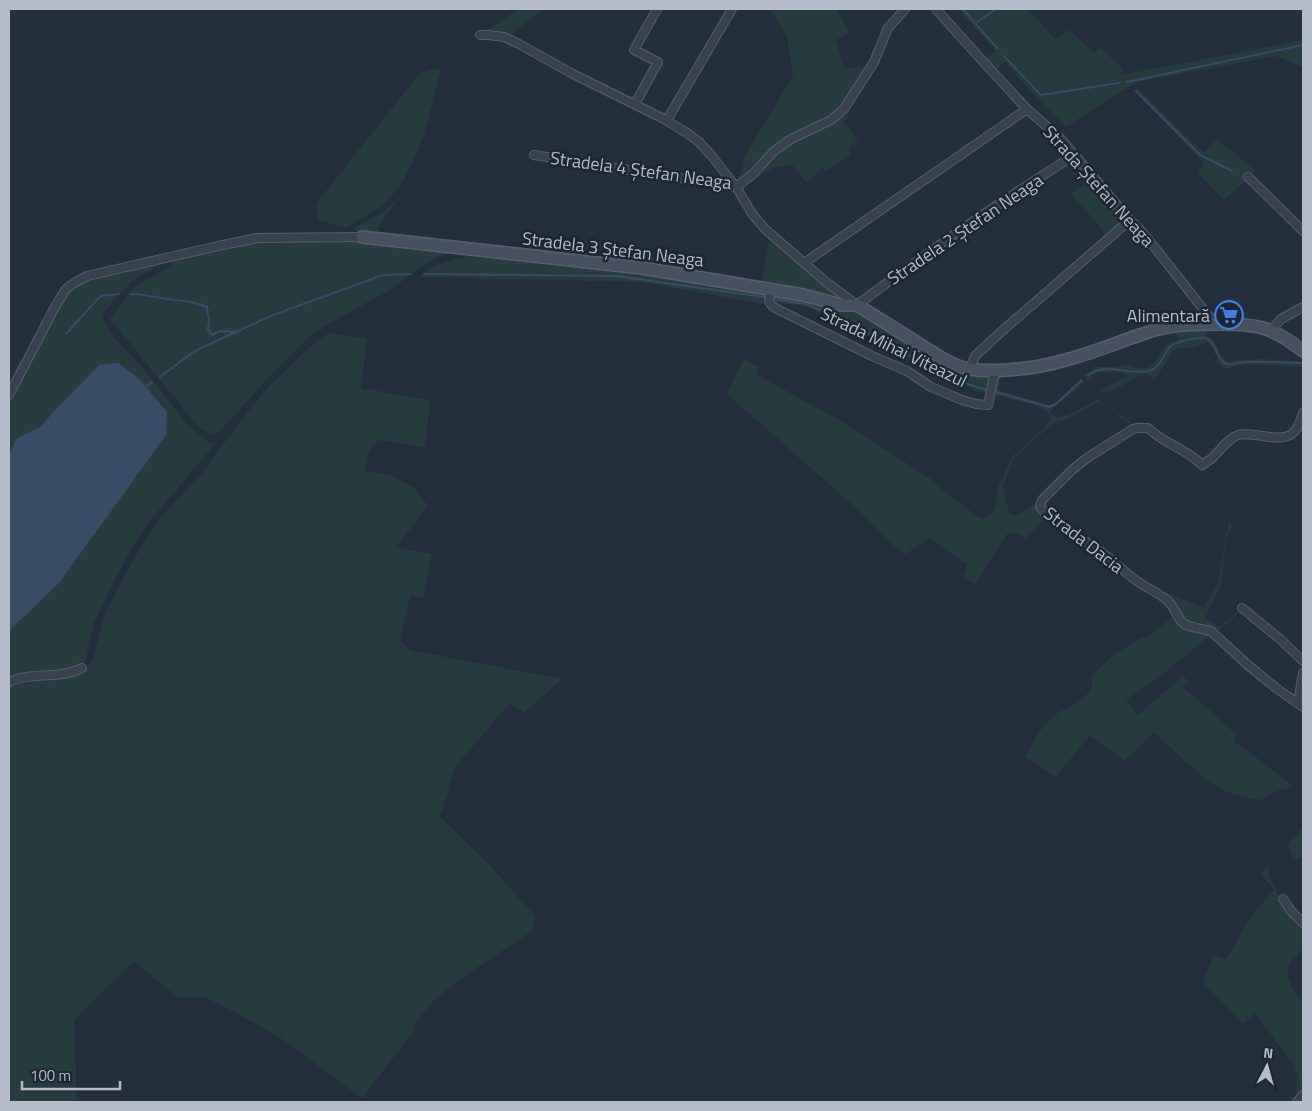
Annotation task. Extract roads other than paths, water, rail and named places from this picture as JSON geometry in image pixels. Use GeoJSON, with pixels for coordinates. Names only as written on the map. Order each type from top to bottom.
{"type":"FeatureCollection","features":[{"type":"Feature","properties":{"kind":"street"},"geometry":{"type":"LineString","coordinates":[[635,104],[658,62],[634,50],[657,9]]}},
{"type":"Feature","properties":{"kind":"street"},"geometry":{"type":"LineString","coordinates":[[667,120],[732,9]]}},
{"type":"Feature","properties":{"kind":"street","name":"Stradela 4 Ștefan Neaga"},"geometry":{"type":"LineString","coordinates":[[534,155],[736,188],[774,151],[791,139],[831,120],[844,109],[874,62],[888,28],[905,9]]}},
{"type":"Feature","properties":{"kind":"street","name":"Strada Ștefan Neaga"},"geometry":{"type":"LineString","coordinates":[[936,9],[1027,109],[1076,155],[1144,234],[1215,324]]}},
{"type":"Feature","properties":{"kind":"street","name":"Strada Mihai Viteazul"},"geometry":{"type":"LineString","coordinates":[[480,35],[488,34],[504,37],[519,44],[556,65],[667,120],[688,133],[699,142],[736,188],[753,215],[765,229],[804,263],[826,282],[857,304],[953,364],[969,369],[995,371],[1024,369],[1070,359],[1160,329],[1215,324],[1254,325],[1271,330],[1286,338],[1303,351]]}},
{"type":"Feature","properties":{"kind":"street"},"geometry":{"type":"LineString","coordinates":[[804,263],[1027,109]]}},
{"type":"Feature","properties":{"kind":"street","name":"Stradela 2 Ștefan Neaga"},"geometry":{"type":"LineString","coordinates":[[857,304],[910,264],[1039,177],[1076,155]]}},
{"type":"Feature","properties":{"kind":"street"},"geometry":{"type":"LineString","coordinates":[[1248,177],[1303,231]]}},
{"type":"Feature","properties":{"kind":"street"},"geometry":{"type":"LineString","coordinates":[[969,369],[976,355],[1130,220]]}},
{"type":"Feature","properties":{"kind":"street"},"geometry":{"type":"LineString","coordinates":[[9,395],[56,305],[66,290],[87,276],[258,238],[362,237]]}},
{"type":"Feature","properties":{"kind":"street","name":"Stradela 3 Ștefan Neaga"},"geometry":{"type":"LineString","coordinates":[[362,237],[642,268],[772,289],[842,305],[857,304]]}},
{"type":"Feature","properties":{"kind":"street","name":"Strada Mihai Viteazul"},"geometry":{"type":"LineString","coordinates":[[772,289],[768,301],[775,308],[872,356],[907,371],[931,387],[962,400],[988,405],[995,371]]}},
{"type":"Feature","properties":{"kind":"street"},"geometry":{"type":"LineString","coordinates":[[1271,330],[1281,319],[1303,307]]}},
{"type":"Feature","properties":{"kind":"street","name":"Strada Dacia"},"geometry":{"type":"LineString","coordinates":[[1301,705],[1249,666],[1212,632],[1183,623],[1175,608],[1168,601],[1125,573],[1099,550],[1050,517],[1041,509],[1040,503],[1072,470],[1087,458],[1133,429],[1148,428],[1155,435],[1195,458],[1202,465],[1235,436],[1242,434],[1278,437],[1289,435],[1295,431],[1303,413]]}},
{"type":"Feature","properties":{"kind":"street"},"geometry":{"type":"LineString","coordinates":[[1242,608],[1280,639],[1303,661]]}},
{"type":"Feature","properties":{"kind":"street"},"geometry":{"type":"LineString","coordinates":[[9,682],[26,677],[68,673],[82,668]]}},
{"type":"Feature","properties":{"kind":"street"},"geometry":{"type":"LineString","coordinates":[[1301,705],[1303,673]]}},
{"type":"Feature","properties":{"kind":"street"},"geometry":{"type":"LineString","coordinates":[[1283,899],[1303,923]]}},
{"type":"Feature","properties":{"kind":"street"},"geometry":{"type":"LineString","coordinates":[[1297,1102],[1303,1095]]}},
{"type":"Feature","properties":{"kind":"water"},"geometry":{"type":"Polygon","coordinates":[[[118,363],[138,378],[167,412],[166,435],[59,583],[9,631],[9,454],[17,438],[40,427],[99,365],[118,363]]]}},
{"type":"Feature","properties":{"kind":"waterway"},"geometry":{"type":"LineString","coordinates":[[963,9],[975,23],[996,9]]}},
{"type":"Feature","properties":{"kind":"waterway"},"geometry":{"type":"LineString","coordinates":[[975,23],[998,49]]}},
{"type":"Feature","properties":{"kind":"waterway"},"geometry":{"type":"LineString","coordinates":[[1127,82],[1303,45]]}},
{"type":"Feature","properties":{"kind":"waterway"},"geometry":{"type":"LineString","coordinates":[[1004,56],[1041,95],[1119,83]]}},
{"type":"Feature","properties":{"kind":"waterway"},"geometry":{"type":"LineString","coordinates":[[1136,91],[1200,155],[1232,171]]}},
{"type":"Feature","properties":{"kind":"waterway"},"geometry":{"type":"LineString","coordinates":[[1053,139],[1067,154]]}},
{"type":"Feature","properties":{"kind":"waterway"},"geometry":{"type":"LineString","coordinates":[[1074,162],[1118,214]]}},
{"type":"Feature","properties":{"kind":"waterway"},"geometry":{"type":"LineString","coordinates":[[160,377],[193,352],[268,317],[383,275],[411,274]]}},
{"type":"Feature","properties":{"kind":"waterway"},"geometry":{"type":"LineString","coordinates":[[424,274],[616,276],[764,297]]}},
{"type":"Feature","properties":{"kind":"waterway"},"geometry":{"type":"LineString","coordinates":[[66,334],[101,296],[119,294]]}},
{"type":"Feature","properties":{"kind":"waterway"},"geometry":{"type":"LineString","coordinates":[[131,294],[202,305],[207,307],[208,330],[212,335],[220,331],[234,332]]}},
{"type":"Feature","properties":{"kind":"waterway"},"geometry":{"type":"LineString","coordinates":[[775,299],[805,304],[838,317],[962,382],[986,390]]}},
{"type":"Feature","properties":{"kind":"waterway"},"geometry":{"type":"LineString","coordinates":[[1088,375],[1102,369],[1141,372],[1152,370],[1156,368],[1170,347],[1176,343],[1199,338],[1205,338],[1210,341],[1220,359],[1227,364],[1244,362],[1303,363]]}},
{"type":"Feature","properties":{"kind":"waterway"},"geometry":{"type":"LineString","coordinates":[[996,392],[1049,407],[1056,404],[1082,380]]}},
{"type":"Feature","properties":{"kind":"waterway"},"geometry":{"type":"LineString","coordinates":[[145,387],[152,382]]}},
{"type":"Feature","properties":{"kind":"place","name":"Alimentară"},"geometry":{"type":"Point","coordinates":[1229,315]}}]}
